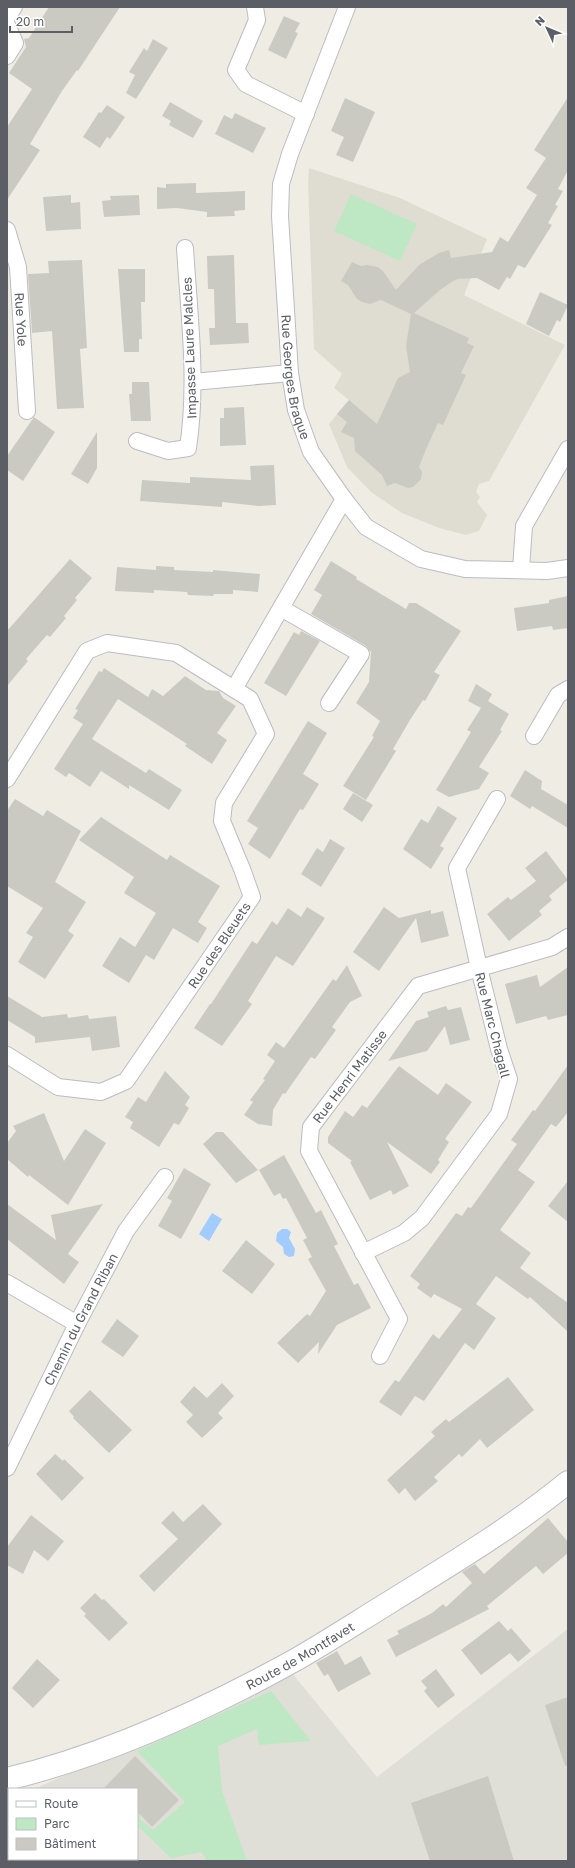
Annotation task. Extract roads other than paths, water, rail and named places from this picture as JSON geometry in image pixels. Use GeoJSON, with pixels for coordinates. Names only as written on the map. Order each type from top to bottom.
{"type":"FeatureCollection","features":[{"type":"Feature","properties":{"kind":"street"},"geometry":{"type":"LineString","coordinates":[[7,17],[14,7]]}},
{"type":"Feature","properties":{"kind":"street"},"geometry":{"type":"LineString","coordinates":[[255,7],[257,20],[236,70],[246,84],[306,114]]}},
{"type":"Feature","properties":{"kind":"street","name":"Rue Georges Braque"},"geometry":{"type":"LineString","coordinates":[[347,7],[290,154],[281,184],[280,216],[290,373],[296,410],[311,452],[366,527],[421,559],[464,569],[547,570],[568,568]]}},
{"type":"Feature","properties":{"kind":"street"},"geometry":{"type":"LineString","coordinates":[[7,25],[15,43],[7,56]]}},
{"type":"Feature","properties":{"kind":"street","name":"Rue Yole"},"geometry":{"type":"LineString","coordinates":[[7,230],[18,267],[27,411]]}},
{"type":"Feature","properties":{"kind":"street","name":"Impasse Laure Malcles"},"geometry":{"type":"LineString","coordinates":[[137,441],[168,451],[188,448],[192,423],[193,382],[185,248]]}},
{"type":"Feature","properties":{"kind":"street"},"geometry":{"type":"LineString","coordinates":[[193,382],[290,373]]}},
{"type":"Feature","properties":{"kind":"street"},"geometry":{"type":"LineString","coordinates":[[520,569],[524,526],[568,448]]}},
{"type":"Feature","properties":{"kind":"street"},"geometry":{"type":"LineString","coordinates":[[7,779],[87,650],[107,643],[176,653],[234,689],[344,499]]}},
{"type":"Feature","properties":{"kind":"street"},"geometry":{"type":"LineString","coordinates":[[281,608],[361,654],[329,703]]}},
{"type":"Feature","properties":{"kind":"street","name":"Rue des Bleuets"},"geometry":{"type":"LineString","coordinates":[[7,1055],[58,1087],[101,1092],[126,1081],[252,897],[222,821],[224,803],[266,734],[250,699],[234,689]]}},
{"type":"Feature","properties":{"kind":"street"},"geometry":{"type":"LineString","coordinates":[[534,736],[558,695],[568,689]]}},
{"type":"Feature","properties":{"kind":"street","name":"Rue Marc Chagall"},"geometry":{"type":"LineString","coordinates":[[363,1253],[404,1233],[422,1218],[499,1114],[509,1079],[499,1049],[479,968],[457,868],[497,799]]}},
{"type":"Feature","properties":{"kind":"street","name":"Rue Henri Matisse"},"geometry":{"type":"LineString","coordinates":[[380,1356],[399,1319],[309,1151],[311,1127],[418,986],[552,947],[568,937]]}},
{"type":"Feature","properties":{"kind":"street","name":"Chemin du Grand Riban"},"geometry":{"type":"LineString","coordinates":[[7,1468],[77,1324],[126,1231],[165,1177]]}},
{"type":"Feature","properties":{"kind":"street"},"geometry":{"type":"LineString","coordinates":[[7,1283],[77,1324]]}},
{"type":"Feature","properties":{"kind":"street","name":"Route de Montfavet"},"geometry":{"type":"LineString","coordinates":[[13,1780],[148,1732],[274,1671],[464,1557],[522,1518],[568,1482]]}},
{"type":"Feature","properties":{"kind":"water"},"geometry":{"type":"Polygon","coordinates":[[[212,1213],[222,1219],[209,1241],[199,1234],[212,1213]]]}},
{"type":"Feature","properties":{"kind":"water"},"geometry":{"type":"Polygon","coordinates":[[[282,1229],[287,1229],[291,1232],[289,1238],[295,1249],[294,1256],[289,1257],[284,1254],[283,1247],[276,1241],[277,1233],[282,1229]]]}}]}
